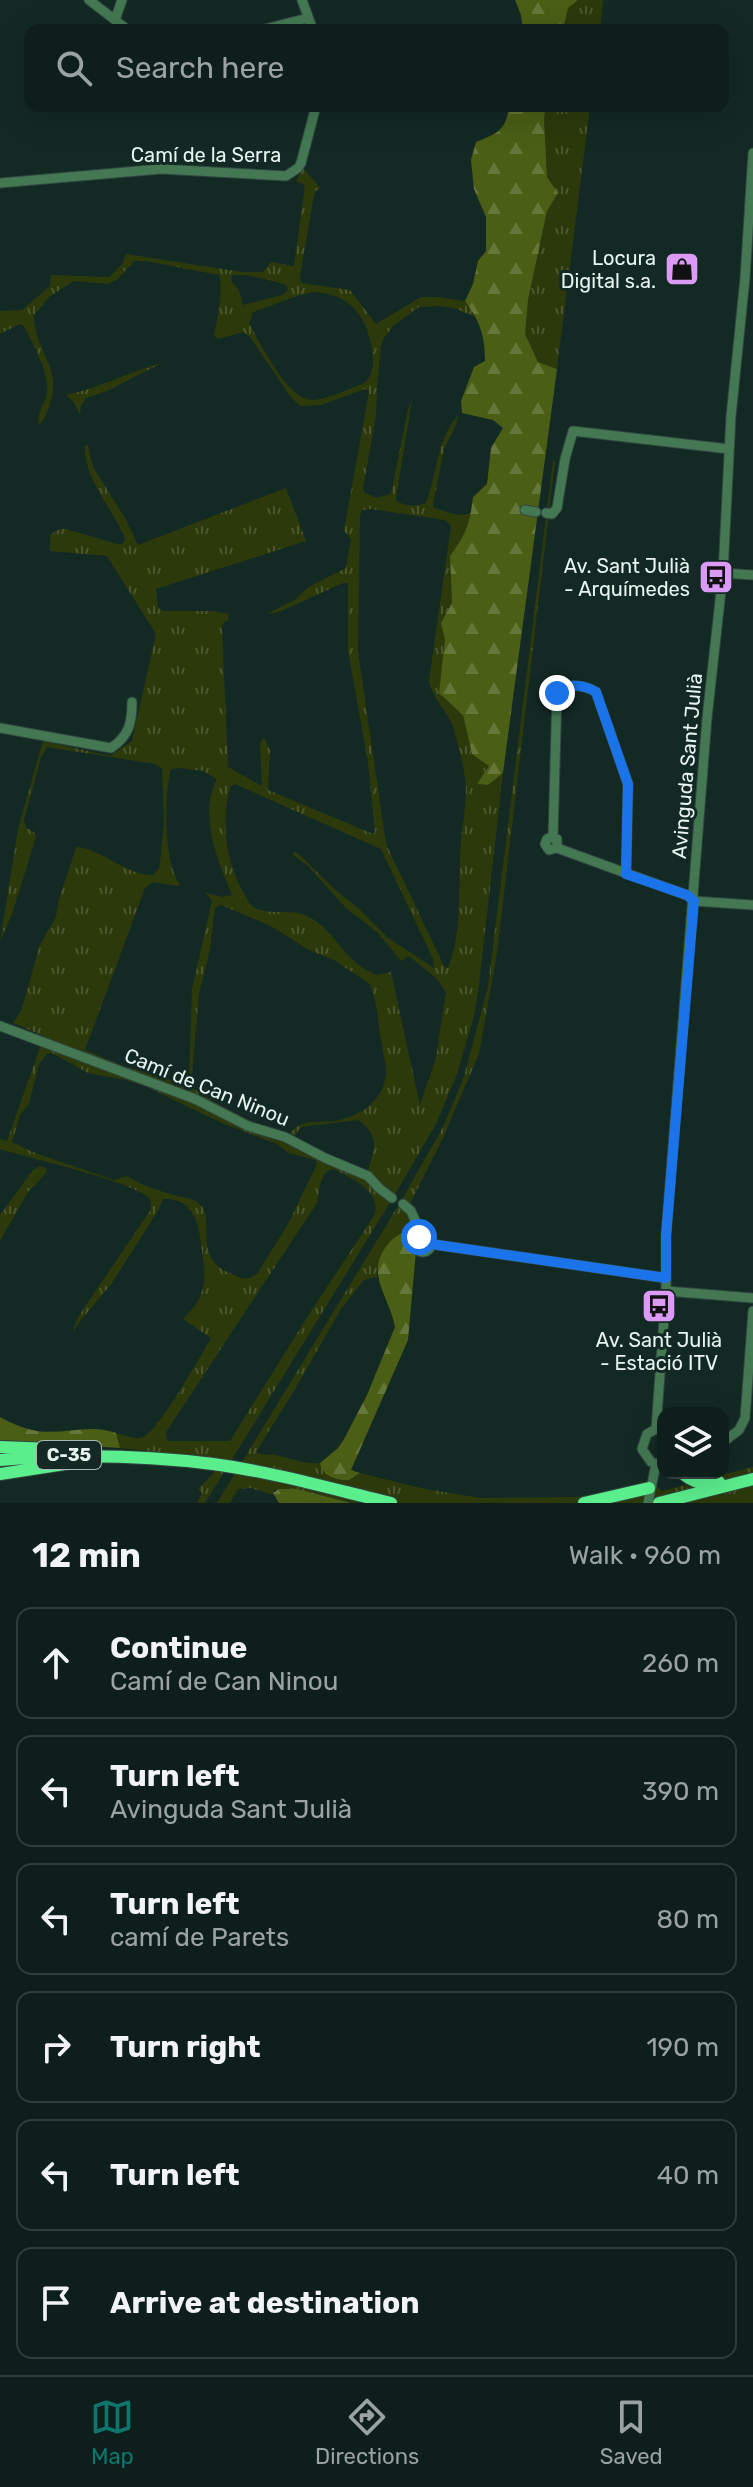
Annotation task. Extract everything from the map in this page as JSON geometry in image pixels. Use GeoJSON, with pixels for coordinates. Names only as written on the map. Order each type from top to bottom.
{"type":"FeatureCollection","features":[{"type":"Feature","properties":{"kind":"highway"},"geometry":{"type":"LineString","coordinates":[[0,1447],[88,1450],[139,1457]]}},
{"type":"Feature","properties":{"kind":"highway","name":"C-35"},"geometry":{"type":"LineString","coordinates":[[0,1460],[65,1455],[139,1457],[213,1464],[391,1503]]}},
{"type":"Feature","properties":{"kind":"highway"},"geometry":{"type":"LineString","coordinates":[[0,1474],[77,1462],[139,1457]]}},
{"type":"Feature","properties":{"kind":"highway"},"geometry":{"type":"LineString","coordinates":[[695,1479],[716,1483],[724,1479]]}},
{"type":"Feature","properties":{"kind":"highway"},"geometry":{"type":"LineString","coordinates":[[660,1503],[748,1480]]}},
{"type":"Feature","properties":{"kind":"highway"},"geometry":{"type":"LineString","coordinates":[[704,1503],[748,1480]]}},
{"type":"Feature","properties":{"kind":"highway"},"geometry":{"type":"LineString","coordinates":[[584,1503],[649,1488]]}},
{"type":"Feature","properties":{"kind":"street"},"geometry":{"type":"LineString","coordinates":[[89,0],[120,24]]}},
{"type":"Feature","properties":{"kind":"street"},"geometry":{"type":"LineString","coordinates":[[115,20],[122,0]]}},
{"type":"Feature","properties":{"kind":"street"},"geometry":{"type":"LineString","coordinates":[[302,0],[310,24]]}},
{"type":"Feature","properties":{"kind":"street"},"geometry":{"type":"LineString","coordinates":[[284,24],[308,18]]}},
{"type":"Feature","properties":{"kind":"street","name":"Camí de la Serra"},"geometry":{"type":"LineString","coordinates":[[0,183],[161,169],[286,176],[301,163],[314,112]]}},
{"type":"Feature","properties":{"kind":"street","name":"Avinguda Sant Julià"},"geometry":{"type":"LineString","coordinates":[[661,1407],[666,1236],[707,718],[723,573],[735,359],[751,235],[753,153]]}},
{"type":"Feature","properties":{"kind":"street"},"geometry":{"type":"LineString","coordinates":[[525,510],[552,514],[557,508],[573,431],[729,449]]}},
{"type":"Feature","properties":{"kind":"street"},"geometry":{"type":"LineString","coordinates":[[723,573],[753,575]]}},
{"type":"Feature","properties":{"kind":"street"},"geometry":{"type":"LineString","coordinates":[[626,874],[628,784],[596,692],[583,687],[559,688],[553,837],[558,841],[557,848],[626,874],[687,895],[694,901],[753,905]]}},
{"type":"Feature","properties":{"kind":"street"},"geometry":{"type":"LineString","coordinates":[[0,728],[111,748],[123,740],[132,718],[132,702]]}},
{"type":"Feature","properties":{"kind":"street","name":"Camí de Can Ninou"},"geometry":{"type":"LineString","coordinates":[[0,1026],[195,1099],[248,1126],[285,1137],[368,1176],[392,1198]]}},
{"type":"Feature","properties":{"kind":"street"},"geometry":{"type":"LineString","coordinates":[[403,1204],[411,1211],[422,1236],[415,1242],[417,1249],[424,1251],[431,1244],[666,1278]]}},
{"type":"Feature","properties":{"kind":"street"},"geometry":{"type":"LineString","coordinates":[[666,1291],[753,1298]]}},
{"type":"Feature","properties":{"kind":"street"},"geometry":{"type":"LineString","coordinates":[[729,1438],[739,1430],[745,1418],[753,1311]]}},
{"type":"Feature","properties":{"kind":"street","name":"Avinguda Sant Julià"},"geometry":{"type":"LineString","coordinates":[[657,1430],[647,1434],[642,1444],[644,1454],[657,1464]]}},
{"type":"Feature","properties":{"kind":"street"},"geometry":{"type":"LineString","coordinates":[[648,1503],[649,1488],[657,1470]]}},
{"type":"Feature","properties":{"kind":"green space"},"geometry":{"type":"Polygon","coordinates":[[[515,0],[578,0],[568,8],[564,24],[522,24],[515,0]]]}},
{"type":"Feature","properties":{"kind":"green space"},"geometry":{"type":"Polygon","coordinates":[[[578,0],[603,0],[601,24],[564,24],[568,7],[578,0]]]}},
{"type":"Feature","properties":{"kind":"green space"},"geometry":{"type":"Polygon","coordinates":[[[508,112],[545,112],[547,177],[558,193],[547,211],[528,300],[525,334],[538,362],[557,369],[503,773],[488,785],[477,784],[489,766],[472,754],[463,715],[439,693],[445,640],[441,623],[452,603],[450,556],[466,528],[473,497],[487,484],[491,448],[503,428],[493,420],[462,413],[461,401],[474,367],[485,361],[481,329],[465,301],[478,261],[486,251],[486,217],[474,189],[471,160],[476,142],[495,133],[506,121],[508,112]]]}},
{"type":"Feature","properties":{"kind":"green space"},"geometry":{"type":"Polygon","coordinates":[[[545,112],[589,112],[557,369],[538,362],[525,334],[528,300],[547,211],[558,193],[547,177],[545,112]]]}},
{"type":"Feature","properties":{"kind":"green space"},"geometry":{"type":"Polygon","coordinates":[[[303,168],[320,188],[315,192],[313,201],[301,283],[350,290],[376,324],[421,297],[465,301],[478,318],[454,308],[419,307],[394,325],[384,338],[376,416],[363,488],[365,493],[376,498],[391,494],[412,400],[396,501],[411,505],[426,503],[446,435],[458,415],[444,449],[433,505],[453,514],[471,513],[465,536],[450,556],[452,603],[441,623],[472,754],[490,766],[477,784],[488,785],[503,773],[479,985],[474,1016],[457,1074],[436,1124],[394,1196],[205,1503],[197,1503],[202,1493],[198,1489],[213,1474],[220,1459],[120,1448],[116,1433],[138,1438],[148,1434],[178,1393],[211,1338],[183,1319],[198,1301],[204,1283],[201,1241],[193,1214],[182,1203],[163,1199],[112,1283],[73,1333],[82,1311],[150,1211],[151,1200],[142,1193],[105,1178],[0,1149],[0,1139],[7,1141],[44,1036],[13,1023],[21,1011],[40,945],[56,917],[76,848],[88,849],[133,871],[153,875],[159,869],[164,823],[162,768],[155,764],[47,747],[41,758],[24,820],[26,828],[36,837],[0,942],[18,829],[43,741],[110,756],[132,741],[156,634],[107,556],[50,551],[50,535],[66,529],[117,544],[123,544],[125,539],[94,482],[85,445],[88,446],[93,467],[138,545],[286,488],[306,541],[156,589],[158,607],[162,611],[229,614],[222,628],[228,767],[262,786],[260,744],[264,737],[270,750],[268,790],[373,834],[368,763],[348,650],[348,583],[279,612],[267,614],[346,568],[351,539],[344,531],[369,391],[365,389],[321,405],[300,406],[250,337],[243,332],[218,339],[214,336],[220,296],[219,275],[134,261],[118,279],[108,284],[74,281],[49,297],[34,315],[53,383],[49,408],[39,424],[47,393],[43,367],[24,326],[20,324],[0,334],[0,311],[22,310],[50,286],[51,275],[109,277],[122,264],[126,254],[242,272],[263,272],[271,262],[294,266],[305,185],[296,181],[303,168]],[[232,275],[231,281],[239,290],[243,305],[282,295],[288,290],[286,285],[266,279],[232,275]],[[313,292],[253,312],[249,323],[267,356],[285,381],[304,398],[325,398],[363,384],[369,378],[373,360],[367,329],[358,313],[344,300],[313,292]],[[371,509],[362,510],[358,651],[386,844],[444,966],[448,968],[458,922],[466,786],[452,723],[433,694],[429,681],[451,526],[445,520],[371,509]],[[180,768],[171,769],[166,811],[168,845],[174,874],[180,884],[153,882],[145,888],[85,1050],[126,1067],[185,1084],[189,1079],[192,989],[212,901],[206,893],[223,897],[232,895],[216,853],[210,823],[209,808],[217,779],[203,771],[180,768]],[[235,784],[230,787],[226,814],[228,852],[236,878],[252,906],[265,911],[307,916],[326,929],[347,954],[365,969],[377,975],[391,972],[420,1105],[436,1058],[446,992],[436,978],[409,956],[401,961],[377,932],[346,908],[307,865],[293,855],[295,852],[302,857],[388,938],[434,968],[433,959],[381,849],[235,784]],[[221,905],[215,908],[210,950],[199,994],[191,1087],[238,1115],[289,1135],[304,1124],[343,1119],[360,1112],[374,1101],[384,1085],[386,1071],[370,984],[334,960],[309,950],[271,926],[221,905]],[[52,1053],[47,1054],[39,1064],[29,1104],[20,1115],[12,1142],[114,1180],[127,1176],[149,1187],[197,1202],[206,1217],[208,1248],[212,1259],[220,1268],[243,1278],[257,1274],[288,1224],[317,1164],[315,1160],[289,1153],[277,1144],[222,1123],[147,1087],[88,1073],[52,1053]],[[359,1120],[301,1127],[294,1136],[368,1171],[373,1137],[359,1120]],[[334,1169],[323,1177],[317,1203],[166,1432],[167,1441],[230,1441],[374,1216],[374,1200],[364,1187],[334,1169]]]}},
{"type":"Feature","properties":{"kind":"green space"},"geometry":{"type":"Polygon","coordinates":[[[164,362],[107,391],[86,398],[80,415],[66,395],[91,388],[164,362]]]}},
{"type":"Feature","properties":{"kind":"green space"},"geometry":{"type":"Polygon","coordinates":[[[555,461],[497,953],[479,1054],[442,1140],[408,1208],[412,1231],[391,1241],[379,1261],[377,1277],[364,1280],[341,1309],[256,1452],[320,1463],[327,1473],[337,1479],[348,1479],[360,1473],[425,1489],[481,1498],[577,1497],[656,1485],[662,1491],[708,1479],[729,1479],[729,1473],[753,1467],[753,1503],[351,1503],[297,1489],[274,1490],[274,1495],[251,1488],[238,1489],[230,1503],[217,1503],[443,1127],[464,1077],[488,986],[555,461]]]}},
{"type":"Feature","properties":{"kind":"green space"},"geometry":{"type":"Polygon","coordinates":[[[40,1166],[47,1169],[46,1173],[28,1192],[0,1241],[0,1215],[33,1170],[40,1166]]]}},
{"type":"Feature","properties":{"kind":"green space"},"geometry":{"type":"Polygon","coordinates":[[[412,1231],[416,1251],[408,1340],[351,1470],[360,1473],[349,1480],[340,1480],[327,1474],[320,1463],[344,1439],[367,1395],[395,1327],[378,1277],[380,1258],[393,1238],[412,1231]]]}},
{"type":"Feature","properties":{"kind":"green space"},"geometry":{"type":"Polygon","coordinates":[[[0,1417],[37,1431],[106,1430],[116,1433],[120,1448],[0,1440],[0,1417]]]}},
{"type":"Feature","properties":{"kind":"green space"},"geometry":{"type":"Polygon","coordinates":[[[279,1489],[297,1489],[351,1503],[279,1503],[273,1493],[279,1489]]]}},
{"type":"Feature","properties":{"kind":"place","name":"Locura Digital s.a."},"geometry":{"type":"Point","coordinates":[682,269]}},
{"type":"Feature","properties":{"kind":"place","name":"Av. Sant Julià - Arquímedes"},"geometry":{"type":"Point","coordinates":[716,577]}},
{"type":"Feature","properties":{"kind":"place","name":"Av. Sant Julià - Estació ITV"},"geometry":{"type":"Point","coordinates":[659,1306]}},
{"type":"Feature","properties":{"kind":"route"},"geometry":{"type":"LineString","coordinates":[[419,1237],[426,1237],[431,1244],[666,1278],[666,1236],[694,901],[687,895],[626,874],[628,784],[596,692],[590,688],[565,686],[559,688],[557,693]]}}]}
